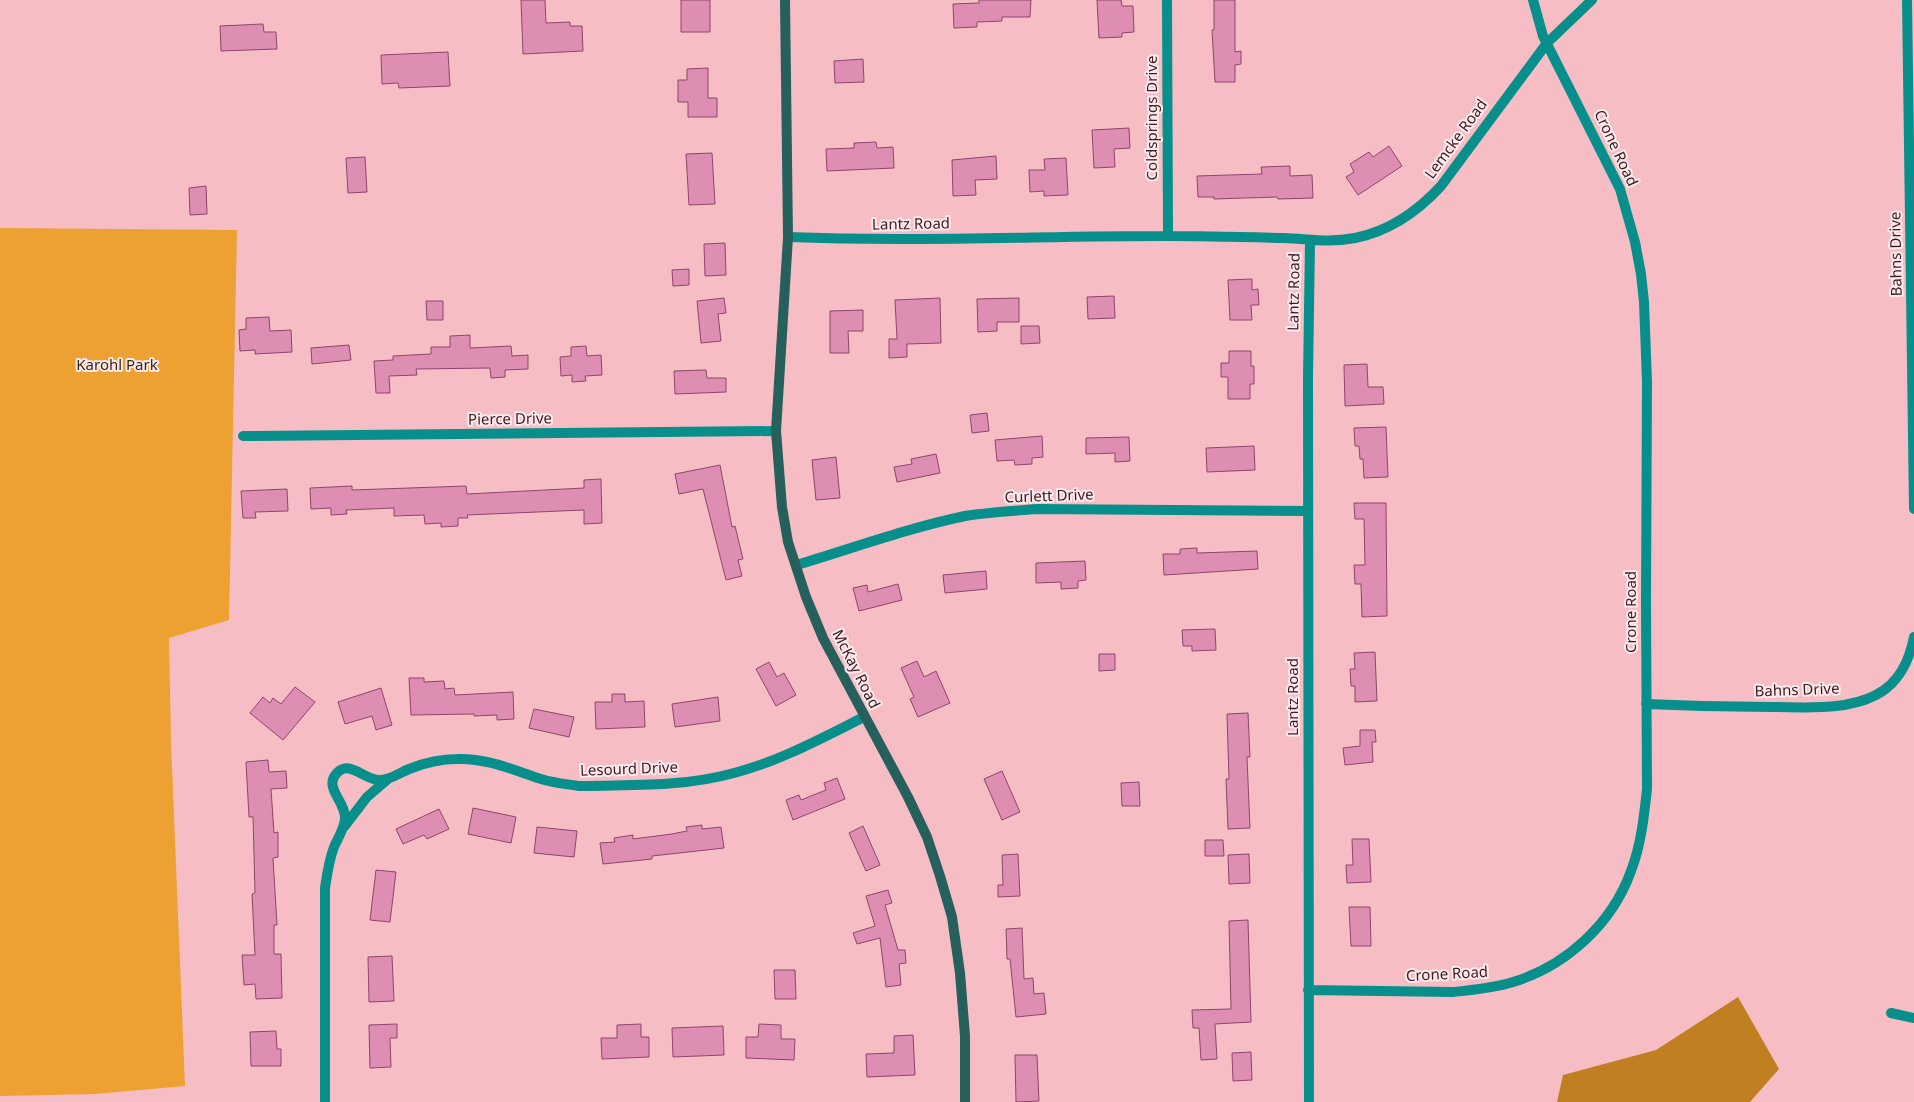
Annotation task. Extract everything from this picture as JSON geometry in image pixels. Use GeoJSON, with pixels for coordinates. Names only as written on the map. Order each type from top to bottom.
{"type":"FeatureCollection","features":[{"type":"Feature","properties":{"kind":"street"},"geometry":{"type":"LineString","coordinates":[[785,0],[788,237]]}},
{"type":"Feature","properties":{"kind":"street","name":"Coldsprings Drive"},"geometry":{"type":"LineString","coordinates":[[1167,0],[1168,236]]}},
{"type":"Feature","properties":{"kind":"street","name":"Crone Road"},"geometry":{"type":"LineString","coordinates":[[1308,990],[1453,992],[1512,983],[1526,978],[1542,971],[1574,950],[1604,920],[1625,887],[1632,871],[1644,817],[1647,789],[1648,382],[1641,274],[1635,242],[1620,189],[1547,43],[1533,0]]}},
{"type":"Feature","properties":{"kind":"street","name":"Lemcke Road"},"geometry":{"type":"LineString","coordinates":[[1310,241],[1339,240],[1376,232],[1406,218],[1428,200],[1441,186],[1505,97],[1547,43],[1592,0]]}},
{"type":"Feature","properties":{"kind":"street","name":"Bahns Drive"},"geometry":{"type":"LineString","coordinates":[[1906,0],[1913,288],[1914,509]]}},
{"type":"Feature","properties":{"kind":"street","name":"Lantz Road"},"geometry":{"type":"LineString","coordinates":[[788,237],[858,240],[1168,236],[1287,238],[1310,241],[1308,511],[1309,1102]]}},
{"type":"Feature","properties":{"kind":"street","name":"McKay Road"},"geometry":{"type":"LineString","coordinates":[[788,237],[776,431],[782,507],[788,542],[822,638],[927,837],[952,917],[960,972],[964,1036],[965,1102]]}},
{"type":"Feature","properties":{"kind":"street","name":"Pierce Drive"},"geometry":{"type":"LineString","coordinates":[[243,436],[776,431]]}},
{"type":"Feature","properties":{"kind":"street","name":"Curlett Drive"},"geometry":{"type":"LineString","coordinates":[[797,565],[926,526],[967,516],[995,512],[1037,509],[1308,511]]}},
{"type":"Feature","properties":{"kind":"street","name":"Bahns Drive"},"geometry":{"type":"LineString","coordinates":[[1646,704],[1821,707],[1865,700],[1885,690],[1898,678],[1904,670],[1914,638]]}},
{"type":"Feature","properties":{"kind":"street","name":"Lesourd Drive"},"geometry":{"type":"LineString","coordinates":[[325,1102],[325,888],[328,868],[345,819],[344,809],[332,786],[332,779],[342,769],[349,768],[372,780],[380,780],[424,764],[458,759],[491,762],[543,780],[579,786],[681,782],[733,774],[756,767],[864,717]]}},
{"type":"Feature","properties":{"kind":"street","name":"Lesourd Drive"},"geometry":{"type":"LineString","coordinates":[[342,829],[367,796],[389,778]]}},
{"type":"Feature","properties":{"kind":"street"},"geometry":{"type":"LineString","coordinates":[[1891,1013],[1914,1018]]}},
{"type":"Feature","properties":{"kind":"green space","name":"Karohl Park"},"geometry":{"type":"Polygon","coordinates":[[[0,228],[237,230],[229,620],[169,638],[171,742],[185,1086],[95,1094],[0,1096],[0,228]]]}},
{"type":"Feature","properties":{"kind":"shaded area"},"geometry":{"type":"Polygon","coordinates":[[[1738,997],[1779,1069],[1750,1102],[1557,1102],[1563,1075],[1656,1050],[1738,997]]]}},
{"type":"Feature","properties":{"kind":"building"},"geometry":{"type":"Polygon","coordinates":[[[521,0],[545,0],[546,23],[570,22],[570,26],[582,26],[583,51],[523,54],[521,0]]]}},
{"type":"Feature","properties":{"kind":"building"},"geometry":{"type":"Polygon","coordinates":[[[681,0],[710,0],[710,32],[681,32],[681,0]]]}},
{"type":"Feature","properties":{"kind":"building"},"geometry":{"type":"Polygon","coordinates":[[[979,0],[1031,0],[1030,17],[1002,17],[1002,21],[977,22],[977,27],[954,28],[953,4],[979,3],[979,0]]]}},
{"type":"Feature","properties":{"kind":"building"},"geometry":{"type":"Polygon","coordinates":[[[1097,0],[1121,0],[1122,6],[1133,6],[1134,32],[1122,33],[1122,37],[1099,38],[1097,0]]]}},
{"type":"Feature","properties":{"kind":"building"},"geometry":{"type":"Polygon","coordinates":[[[1214,0],[1235,0],[1235,52],[1241,51],[1241,64],[1235,65],[1235,82],[1215,82],[1212,30],[1214,30],[1214,0]]]}},
{"type":"Feature","properties":{"kind":"building"},"geometry":{"type":"Polygon","coordinates":[[[263,24],[264,32],[276,32],[277,49],[221,51],[220,26],[263,24]]]}},
{"type":"Feature","properties":{"kind":"building"},"geometry":{"type":"Polygon","coordinates":[[[448,52],[450,86],[399,88],[398,83],[382,84],[381,55],[448,52]]]}},
{"type":"Feature","properties":{"kind":"building"},"geometry":{"type":"Polygon","coordinates":[[[863,59],[864,82],[835,83],[834,61],[863,59]]]}},
{"type":"Feature","properties":{"kind":"building"},"geometry":{"type":"Polygon","coordinates":[[[708,68],[708,98],[717,98],[717,117],[688,117],[688,102],[678,102],[678,80],[687,80],[687,69],[708,68]]]}},
{"type":"Feature","properties":{"kind":"building"},"geometry":{"type":"Polygon","coordinates":[[[1129,128],[1130,148],[1114,149],[1115,167],[1094,168],[1092,130],[1129,128]]]}},
{"type":"Feature","properties":{"kind":"building"},"geometry":{"type":"Polygon","coordinates":[[[876,142],[877,148],[893,147],[894,168],[827,171],[826,149],[854,148],[854,143],[876,142]]]}},
{"type":"Feature","properties":{"kind":"building"},"geometry":{"type":"Polygon","coordinates":[[[1389,146],[1402,166],[1358,195],[1346,177],[1354,172],[1350,164],[1369,152],[1373,157],[1389,146]]]}},
{"type":"Feature","properties":{"kind":"building"},"geometry":{"type":"Polygon","coordinates":[[[712,153],[715,204],[689,205],[686,154],[712,153]]]}},
{"type":"Feature","properties":{"kind":"building"},"geometry":{"type":"Polygon","coordinates":[[[996,156],[997,179],[975,180],[976,195],[953,196],[952,160],[996,156]]]}},
{"type":"Feature","properties":{"kind":"building"},"geometry":{"type":"Polygon","coordinates":[[[365,157],[367,192],[348,193],[346,158],[365,157]]]}},
{"type":"Feature","properties":{"kind":"building"},"geometry":{"type":"Polygon","coordinates":[[[1066,158],[1068,195],[1044,196],[1044,191],[1030,192],[1029,170],[1045,170],[1044,159],[1066,158]]]}},
{"type":"Feature","properties":{"kind":"building"},"geometry":{"type":"Polygon","coordinates":[[[1290,166],[1290,176],[1312,175],[1313,198],[1214,199],[1214,197],[1198,197],[1197,176],[1262,174],[1261,167],[1290,166]]]}},
{"type":"Feature","properties":{"kind":"building"},"geometry":{"type":"Polygon","coordinates":[[[206,186],[207,214],[190,215],[189,188],[206,186]]]}},
{"type":"Feature","properties":{"kind":"building"},"geometry":{"type":"Polygon","coordinates":[[[725,243],[726,275],[705,276],[704,244],[725,243]]]}},
{"type":"Feature","properties":{"kind":"building"},"geometry":{"type":"Polygon","coordinates":[[[689,269],[689,285],[673,286],[672,270],[689,269]]]}},
{"type":"Feature","properties":{"kind":"building"},"geometry":{"type":"Polygon","coordinates":[[[1252,279],[1252,290],[1258,289],[1259,305],[1251,305],[1252,320],[1230,320],[1228,280],[1252,279]]]}},
{"type":"Feature","properties":{"kind":"building"},"geometry":{"type":"Polygon","coordinates":[[[1114,296],[1115,318],[1088,319],[1087,297],[1114,296]]]}},
{"type":"Feature","properties":{"kind":"building"},"geometry":{"type":"Polygon","coordinates":[[[724,298],[726,313],[718,314],[721,341],[701,343],[697,301],[724,298]]]}},
{"type":"Feature","properties":{"kind":"building"},"geometry":{"type":"Polygon","coordinates":[[[940,298],[941,343],[907,344],[907,357],[889,358],[889,339],[897,339],[895,300],[940,298]]]}},
{"type":"Feature","properties":{"kind":"building"},"geometry":{"type":"Polygon","coordinates":[[[1019,298],[1019,322],[997,322],[997,331],[978,332],[977,299],[1019,298]]]}},
{"type":"Feature","properties":{"kind":"building"},"geometry":{"type":"Polygon","coordinates":[[[426,301],[443,301],[443,320],[427,320],[426,301]]]}},
{"type":"Feature","properties":{"kind":"building"},"geometry":{"type":"Polygon","coordinates":[[[863,310],[863,331],[848,331],[849,353],[830,353],[830,311],[863,310]]]}},
{"type":"Feature","properties":{"kind":"building"},"geometry":{"type":"Polygon","coordinates":[[[269,317],[270,331],[291,330],[292,352],[255,354],[255,350],[240,351],[239,330],[246,329],[246,318],[269,317]]]}},
{"type":"Feature","properties":{"kind":"building"},"geometry":{"type":"Polygon","coordinates":[[[1021,326],[1039,326],[1040,343],[1021,344],[1021,326]]]}},
{"type":"Feature","properties":{"kind":"building"},"geometry":{"type":"Polygon","coordinates":[[[470,335],[470,348],[511,346],[512,356],[528,355],[528,369],[505,370],[505,377],[491,378],[490,368],[416,369],[417,375],[389,376],[390,393],[376,393],[374,361],[393,360],[393,356],[431,354],[431,347],[450,347],[450,336],[470,335]]]}},
{"type":"Feature","properties":{"kind":"building"},"geometry":{"type":"Polygon","coordinates":[[[349,345],[351,360],[312,364],[311,348],[349,345]]]}},
{"type":"Feature","properties":{"kind":"building"},"geometry":{"type":"Polygon","coordinates":[[[586,346],[587,356],[601,355],[602,375],[585,376],[586,381],[572,382],[572,375],[561,376],[560,357],[571,356],[571,347],[586,346]]]}},
{"type":"Feature","properties":{"kind":"building"},"geometry":{"type":"Polygon","coordinates":[[[1229,351],[1251,351],[1251,366],[1254,366],[1254,384],[1250,384],[1250,399],[1228,399],[1228,377],[1221,377],[1221,363],[1229,363],[1229,351]]]}},
{"type":"Feature","properties":{"kind":"building"},"geometry":{"type":"Polygon","coordinates":[[[1367,364],[1368,387],[1383,387],[1384,404],[1345,406],[1344,365],[1367,364]]]}},
{"type":"Feature","properties":{"kind":"building"},"geometry":{"type":"Polygon","coordinates":[[[706,370],[707,378],[726,378],[726,392],[675,394],[674,371],[706,370]]]}},
{"type":"Feature","properties":{"kind":"building"},"geometry":{"type":"Polygon","coordinates":[[[987,413],[989,431],[972,433],[970,415],[987,413]]]}},
{"type":"Feature","properties":{"kind":"building"},"geometry":{"type":"Polygon","coordinates":[[[1386,427],[1388,477],[1364,478],[1363,459],[1360,459],[1359,446],[1355,446],[1354,428],[1386,427]]]}},
{"type":"Feature","properties":{"kind":"building"},"geometry":{"type":"Polygon","coordinates":[[[1042,436],[1043,457],[1032,458],[1032,464],[1015,465],[1014,460],[997,461],[995,440],[1042,436]]]}},
{"type":"Feature","properties":{"kind":"building"},"geometry":{"type":"Polygon","coordinates":[[[1129,437],[1130,461],[1115,462],[1115,453],[1086,454],[1086,438],[1129,437]]]}},
{"type":"Feature","properties":{"kind":"building"},"geometry":{"type":"Polygon","coordinates":[[[1254,446],[1255,470],[1207,472],[1206,448],[1254,446]]]}},
{"type":"Feature","properties":{"kind":"building"},"geometry":{"type":"Polygon","coordinates":[[[936,454],[940,473],[897,482],[894,467],[912,464],[911,459],[936,454]]]}},
{"type":"Feature","properties":{"kind":"building"},"geometry":{"type":"Polygon","coordinates":[[[836,457],[840,498],[816,500],[812,460],[836,457]]]}},
{"type":"Feature","properties":{"kind":"building"},"geometry":{"type":"Polygon","coordinates":[[[720,465],[732,527],[735,526],[743,559],[738,560],[742,576],[726,580],[703,489],[679,494],[675,474],[720,465]]]}},
{"type":"Feature","properties":{"kind":"building"},"geometry":{"type":"Polygon","coordinates":[[[601,479],[602,523],[584,524],[584,510],[467,515],[468,518],[458,518],[458,526],[441,527],[441,523],[425,524],[424,515],[394,516],[394,508],[346,510],[347,514],[331,515],[331,508],[311,509],[310,488],[352,486],[352,490],[466,486],[467,494],[584,488],[584,480],[601,479]]]}},
{"type":"Feature","properties":{"kind":"building"},"geometry":{"type":"Polygon","coordinates":[[[287,489],[288,511],[255,512],[256,518],[243,518],[241,491],[287,489]]]}},
{"type":"Feature","properties":{"kind":"building"},"geometry":{"type":"Polygon","coordinates":[[[1354,503],[1386,503],[1387,616],[1362,617],[1361,584],[1355,584],[1354,565],[1365,565],[1364,519],[1355,519],[1354,503]]]}},
{"type":"Feature","properties":{"kind":"building"},"geometry":{"type":"Polygon","coordinates":[[[1197,548],[1197,553],[1257,551],[1258,569],[1164,575],[1163,554],[1180,554],[1180,549],[1197,548]]]}},
{"type":"Feature","properties":{"kind":"building"},"geometry":{"type":"Polygon","coordinates":[[[1085,561],[1086,580],[1078,581],[1078,588],[1061,589],[1061,582],[1036,583],[1036,563],[1085,561]]]}},
{"type":"Feature","properties":{"kind":"building"},"geometry":{"type":"Polygon","coordinates":[[[986,571],[987,589],[945,593],[943,575],[986,571]]]}},
{"type":"Feature","properties":{"kind":"building"},"geometry":{"type":"Polygon","coordinates":[[[898,584],[902,600],[859,611],[853,588],[867,585],[868,592],[898,584]]]}},
{"type":"Feature","properties":{"kind":"building"},"geometry":{"type":"Polygon","coordinates":[[[1215,629],[1216,650],[1192,651],[1192,646],[1183,646],[1182,630],[1215,629]]]}},
{"type":"Feature","properties":{"kind":"building"},"geometry":{"type":"Polygon","coordinates":[[[1375,652],[1377,701],[1355,702],[1355,686],[1351,686],[1350,669],[1355,669],[1354,653],[1375,652]]]}},
{"type":"Feature","properties":{"kind":"building"},"geometry":{"type":"Polygon","coordinates":[[[1099,654],[1115,654],[1115,670],[1099,671],[1099,654]]]}},
{"type":"Feature","properties":{"kind":"building"},"geometry":{"type":"Polygon","coordinates":[[[917,661],[924,677],[936,671],[950,703],[918,717],[910,699],[914,697],[901,668],[917,661]]]}},
{"type":"Feature","properties":{"kind":"building"},"geometry":{"type":"Polygon","coordinates":[[[769,662],[777,677],[784,673],[796,695],[776,706],[756,669],[769,662]]]}},
{"type":"Feature","properties":{"kind":"building"},"geometry":{"type":"Polygon","coordinates":[[[409,678],[424,678],[424,682],[444,681],[445,689],[454,688],[455,695],[513,692],[514,719],[497,720],[497,715],[474,716],[474,714],[411,715],[409,678]]]}},
{"type":"Feature","properties":{"kind":"building"},"geometry":{"type":"Polygon","coordinates":[[[295,687],[315,702],[283,740],[250,713],[263,697],[270,703],[273,698],[281,704],[295,687]]]}},
{"type":"Feature","properties":{"kind":"building"},"geometry":{"type":"Polygon","coordinates":[[[381,688],[392,725],[376,730],[372,716],[345,724],[338,702],[381,688]]]}},
{"type":"Feature","properties":{"kind":"building"},"geometry":{"type":"Polygon","coordinates":[[[612,694],[625,694],[625,702],[644,701],[645,727],[596,729],[595,702],[612,702],[612,694]]]}},
{"type":"Feature","properties":{"kind":"building"},"geometry":{"type":"Polygon","coordinates":[[[718,697],[720,721],[675,727],[672,704],[718,697]]]}},
{"type":"Feature","properties":{"kind":"building"},"geometry":{"type":"Polygon","coordinates":[[[534,709],[574,717],[569,737],[529,728],[534,709]]]}},
{"type":"Feature","properties":{"kind":"building"},"geometry":{"type":"Polygon","coordinates":[[[1248,713],[1250,757],[1247,757],[1250,828],[1228,829],[1226,779],[1229,779],[1227,714],[1248,713]]]}},
{"type":"Feature","properties":{"kind":"building"},"geometry":{"type":"Polygon","coordinates":[[[1360,730],[1375,730],[1376,742],[1372,742],[1373,762],[1345,765],[1343,748],[1360,746],[1360,730]]]}},
{"type":"Feature","properties":{"kind":"building"},"geometry":{"type":"Polygon","coordinates":[[[268,760],[269,772],[286,771],[287,788],[271,789],[274,833],[278,832],[278,857],[273,858],[277,925],[274,925],[274,954],[281,954],[282,998],[256,999],[255,984],[244,985],[242,955],[255,955],[252,894],[255,893],[253,817],[249,817],[246,762],[268,760]]]}},
{"type":"Feature","properties":{"kind":"building"},"geometry":{"type":"Polygon","coordinates":[[[1002,771],[1020,812],[1002,820],[984,779],[1002,771]]]}},
{"type":"Feature","properties":{"kind":"building"},"geometry":{"type":"Polygon","coordinates":[[[837,778],[845,799],[793,820],[786,800],[799,795],[801,800],[826,790],[824,783],[837,778]]]}},
{"type":"Feature","properties":{"kind":"building"},"geometry":{"type":"Polygon","coordinates":[[[1139,782],[1140,806],[1122,806],[1121,783],[1139,782]]]}},
{"type":"Feature","properties":{"kind":"building"},"geometry":{"type":"Polygon","coordinates":[[[473,808],[516,817],[511,843],[468,834],[473,808]]]}},
{"type":"Feature","properties":{"kind":"building"},"geometry":{"type":"Polygon","coordinates":[[[439,809],[449,829],[427,839],[424,835],[403,844],[396,829],[439,809]]]}},
{"type":"Feature","properties":{"kind":"building"},"geometry":{"type":"Polygon","coordinates":[[[702,825],[702,829],[721,827],[724,848],[652,856],[652,859],[603,864],[600,843],[615,842],[614,838],[633,835],[633,839],[672,834],[687,831],[686,827],[702,825]]]}},
{"type":"Feature","properties":{"kind":"building"},"geometry":{"type":"Polygon","coordinates":[[[863,826],[880,865],[866,871],[849,833],[863,826]]]}},
{"type":"Feature","properties":{"kind":"building"},"geometry":{"type":"Polygon","coordinates":[[[537,827],[577,831],[574,857],[534,853],[537,827]]]}},
{"type":"Feature","properties":{"kind":"building"},"geometry":{"type":"Polygon","coordinates":[[[1352,839],[1369,839],[1371,882],[1347,883],[1346,865],[1353,865],[1352,839]]]}},
{"type":"Feature","properties":{"kind":"building"},"geometry":{"type":"Polygon","coordinates":[[[1205,840],[1223,840],[1224,856],[1205,856],[1205,840]]]}},
{"type":"Feature","properties":{"kind":"building"},"geometry":{"type":"Polygon","coordinates":[[[1018,854],[1020,896],[998,897],[998,885],[1003,885],[1002,855],[1018,854]]]}},
{"type":"Feature","properties":{"kind":"building"},"geometry":{"type":"Polygon","coordinates":[[[1249,854],[1250,883],[1229,884],[1228,855],[1249,854]]]}},
{"type":"Feature","properties":{"kind":"building"},"geometry":{"type":"Polygon","coordinates":[[[376,870],[396,872],[390,922],[370,920],[376,870]]]}},
{"type":"Feature","properties":{"kind":"building"},"geometry":{"type":"Polygon","coordinates":[[[888,890],[892,903],[885,905],[898,950],[905,950],[906,963],[899,964],[901,985],[886,987],[880,938],[857,944],[853,933],[875,926],[866,896],[888,890]]]}},
{"type":"Feature","properties":{"kind":"building"},"geometry":{"type":"Polygon","coordinates":[[[1349,907],[1370,907],[1371,946],[1351,946],[1349,907]]]}},
{"type":"Feature","properties":{"kind":"building"},"geometry":{"type":"Polygon","coordinates":[[[1248,920],[1251,1022],[1215,1024],[1217,1059],[1201,1060],[1199,1028],[1193,1028],[1192,1010],[1231,1009],[1229,921],[1248,920]]]}},
{"type":"Feature","properties":{"kind":"building"},"geometry":{"type":"Polygon","coordinates":[[[1022,928],[1024,979],[1033,978],[1034,994],[1044,993],[1046,1014],[1016,1017],[1010,959],[1007,959],[1006,929],[1022,928]]]}},
{"type":"Feature","properties":{"kind":"building"},"geometry":{"type":"Polygon","coordinates":[[[392,956],[394,1001],[369,1002],[368,957],[392,956]]]}},
{"type":"Feature","properties":{"kind":"building"},"geometry":{"type":"Polygon","coordinates":[[[774,970],[795,970],[796,999],[775,999],[774,970]]]}},
{"type":"Feature","properties":{"kind":"building"},"geometry":{"type":"Polygon","coordinates":[[[397,1024],[397,1038],[390,1038],[391,1067],[370,1068],[369,1025],[397,1024]]]}},
{"type":"Feature","properties":{"kind":"building"},"geometry":{"type":"Polygon","coordinates":[[[641,1024],[641,1037],[649,1037],[649,1057],[602,1059],[601,1038],[617,1038],[617,1025],[641,1024]]]}},
{"type":"Feature","properties":{"kind":"building"},"geometry":{"type":"Polygon","coordinates":[[[759,1024],[781,1025],[781,1039],[795,1039],[794,1060],[746,1058],[746,1037],[758,1037],[759,1024]]]}},
{"type":"Feature","properties":{"kind":"building"},"geometry":{"type":"Polygon","coordinates":[[[723,1026],[724,1055],[673,1057],[672,1028],[723,1026]]]}},
{"type":"Feature","properties":{"kind":"building"},"geometry":{"type":"Polygon","coordinates":[[[276,1031],[277,1049],[281,1049],[281,1066],[251,1066],[250,1032],[276,1031]]]}},
{"type":"Feature","properties":{"kind":"building"},"geometry":{"type":"Polygon","coordinates":[[[913,1035],[915,1075],[867,1077],[866,1054],[894,1053],[894,1036],[913,1035]]]}},
{"type":"Feature","properties":{"kind":"building"},"geometry":{"type":"Polygon","coordinates":[[[1251,1052],[1252,1080],[1233,1081],[1232,1053],[1251,1052]]]}},
{"type":"Feature","properties":{"kind":"building"},"geometry":{"type":"Polygon","coordinates":[[[1015,1055],[1037,1055],[1039,1101],[1016,1102],[1015,1055]]]}}]}
